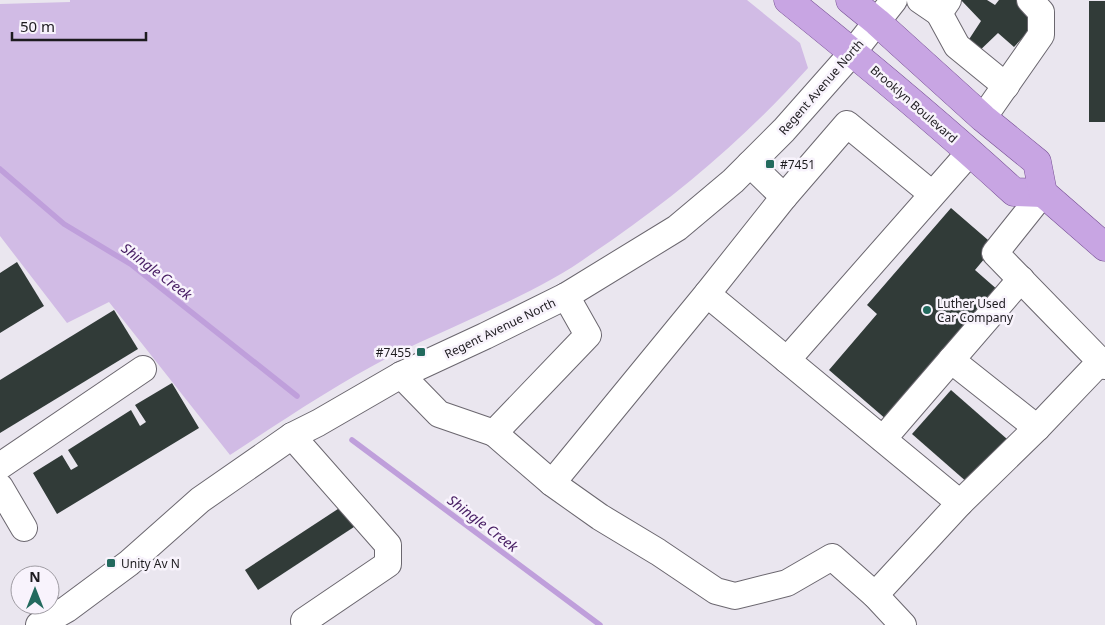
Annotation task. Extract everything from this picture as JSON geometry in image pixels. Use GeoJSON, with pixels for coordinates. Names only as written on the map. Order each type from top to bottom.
{"type":"FeatureCollection","features":[{"type":"Feature","properties":{"kind":"main road","name":"Brooklyn Boulevard"},"geometry":{"type":"LineString","coordinates":[[788,0],[853,52],[1014,192],[1043,193]]}},
{"type":"Feature","properties":{"kind":"main road"},"geometry":{"type":"LineString","coordinates":[[850,0],[983,118],[1037,162],[1043,193],[1105,248]]}},
{"type":"Feature","properties":{"kind":"street","name":"Regent Avenue North"},"geometry":{"type":"LineString","coordinates":[[39,625],[72,617],[128,563],[200,500],[292,436],[401,375],[566,296],[677,228],[733,181],[784,130],[853,52],[894,0]]}},
{"type":"Feature","properties":{"kind":"street"},"geometry":{"type":"LineString","coordinates":[[983,118],[1041,35],[1041,12],[1030,0]]}},
{"type":"Feature","properties":{"kind":"street"},"geometry":{"type":"LineString","coordinates":[[936,4],[957,46],[1006,86]]}},
{"type":"Feature","properties":{"kind":"street"},"geometry":{"type":"LineString","coordinates":[[552,483],[784,197],[847,124],[932,194]]}},
{"type":"Feature","properties":{"kind":"street"},"geometry":{"type":"LineString","coordinates":[[787,360],[970,152]]}},
{"type":"Feature","properties":{"kind":"street"},"geometry":{"type":"LineString","coordinates":[[750,164],[784,197]]}},
{"type":"Feature","properties":{"kind":"street"},"geometry":{"type":"LineString","coordinates":[[875,595],[960,503],[1103,363],[995,253],[1043,193]]}},
{"type":"Feature","properties":{"kind":"street"},"geometry":{"type":"LineString","coordinates":[[883,440],[1021,279]]}},
{"type":"Feature","properties":{"kind":"street"},"geometry":{"type":"LineString","coordinates":[[707,294],[960,503]]}},
{"type":"Feature","properties":{"kind":"street"},"geometry":{"type":"LineString","coordinates":[[494,433],[588,335],[566,296]]}},
{"type":"Feature","properties":{"kind":"street"},"geometry":{"type":"LineString","coordinates":[[951,360],[1037,428]]}},
{"type":"Feature","properties":{"kind":"street"},"geometry":{"type":"LineString","coordinates":[[0,466],[143,369]]}},
{"type":"Feature","properties":{"kind":"street"},"geometry":{"type":"LineString","coordinates":[[401,375],[438,414],[494,433],[552,483],[600,517],[658,552],[716,591],[735,596],[786,583],[832,557],[875,595],[903,625]]}},
{"type":"Feature","properties":{"kind":"street"},"geometry":{"type":"LineString","coordinates":[[292,436],[388,544],[388,564],[304,621]]}},
{"type":"Feature","properties":{"kind":"street"},"geometry":{"type":"LineString","coordinates":[[0,486],[24,528]]}},
{"type":"Feature","properties":{"kind":"shaded area"},"geometry":{"type":"Polygon","coordinates":[[[70,0],[747,0],[800,43],[808,68],[763,115],[715,160],[639,221],[575,265],[512,300],[370,367],[230,455],[109,302],[67,323],[0,236],[0,4],[70,2],[70,0]]]}},
{"type":"Feature","properties":{"kind":"building"},"geometry":{"type":"Polygon","coordinates":[[[961,0],[987,0],[995,5],[999,0],[1018,0],[1040,19],[1014,47],[998,33],[974,56],[964,47],[981,21],[961,0]]]}},
{"type":"Feature","properties":{"kind":"building"},"geometry":{"type":"Polygon","coordinates":[[[1089,1],[1105,1],[1105,122],[1089,122],[1089,1]]]}},
{"type":"Feature","properties":{"kind":"building","name":"Luther Used Car Company"},"geometry":{"type":"Polygon","coordinates":[[[951,208],[995,246],[975,270],[999,291],[887,420],[829,370],[877,314],[867,305],[951,208]]]}},
{"type":"Feature","properties":{"kind":"building"},"geometry":{"type":"Polygon","coordinates":[[[17,262],[44,306],[0,333],[0,273],[17,262]]]}},
{"type":"Feature","properties":{"kind":"building"},"geometry":{"type":"Polygon","coordinates":[[[114,310],[138,349],[0,433],[0,380],[114,310]]]}},
{"type":"Feature","properties":{"kind":"building"},"geometry":{"type":"Polygon","coordinates":[[[172,383],[199,428],[57,514],[33,473],[62,455],[71,470],[78,466],[68,450],[131,410],[140,426],[146,422],[135,405],[172,383]]]}},
{"type":"Feature","properties":{"kind":"building"},"geometry":{"type":"Polygon","coordinates":[[[951,390],[1007,439],[968,483],[912,434],[951,390]]]}},
{"type":"Feature","properties":{"kind":"building"},"geometry":{"type":"Polygon","coordinates":[[[344,505],[357,525],[258,590],[245,570],[344,505]]]}},
{"type":"Feature","properties":{"kind":"waterway","name":"Shingle Creek"},"geometry":{"type":"LineString","coordinates":[[0,169],[64,224],[132,265],[297,396]]}},
{"type":"Feature","properties":{"kind":"waterway","name":"Shingle Creek"},"geometry":{"type":"LineString","coordinates":[[352,440],[600,625]]}},
{"type":"Feature","properties":{"kind":"place","name":"#7451"},"geometry":{"type":"Point","coordinates":[770,164]}},
{"type":"Feature","properties":{"kind":"place","name":"Luther Used Car Company"},"geometry":{"type":"Point","coordinates":[927,310]}},
{"type":"Feature","properties":{"kind":"place","name":"#7455"},"geometry":{"type":"Point","coordinates":[421,352]}},
{"type":"Feature","properties":{"kind":"place","name":"Unity Av N"},"geometry":{"type":"Point","coordinates":[111,563]}}]}
